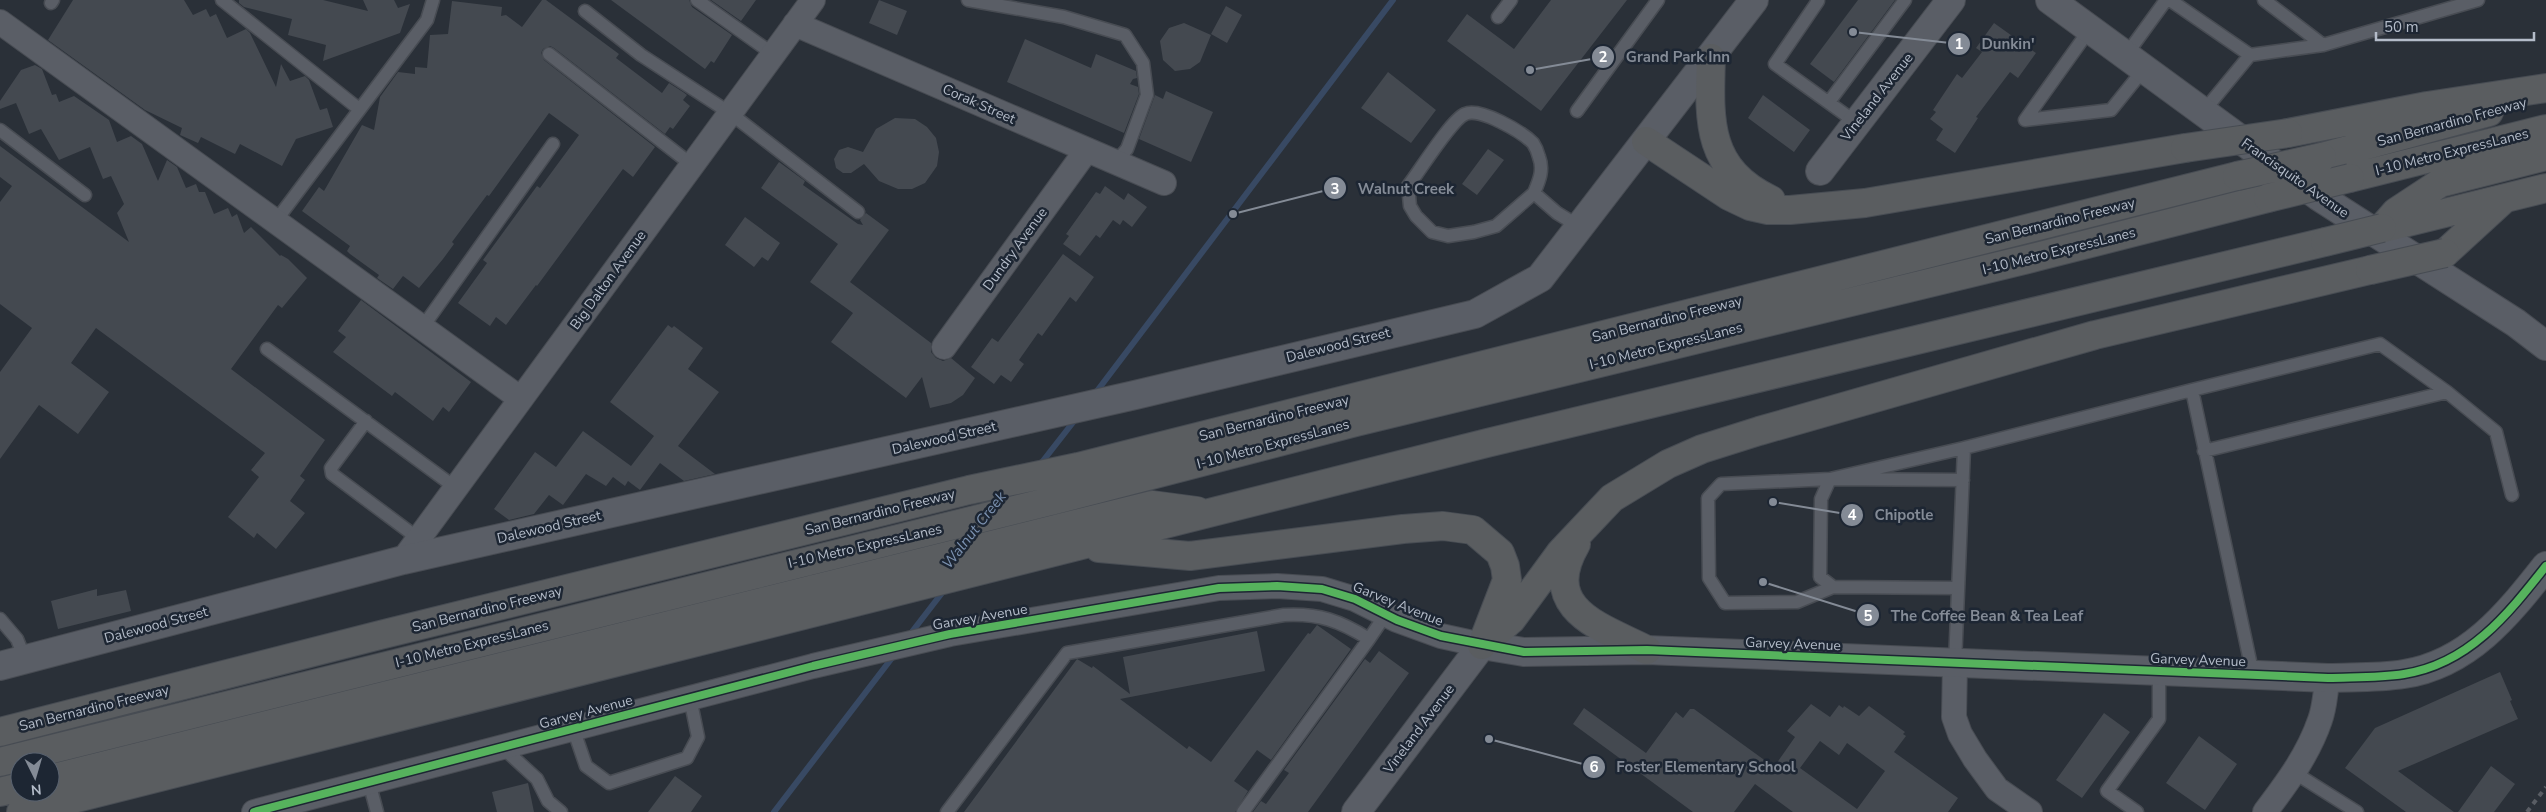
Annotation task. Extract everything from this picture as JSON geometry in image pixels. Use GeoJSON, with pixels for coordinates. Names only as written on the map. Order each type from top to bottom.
{"type":"FeatureCollection","features":[{"type":"Feature","properties":{"kind":"highway"},"geometry":{"type":"LineString","coordinates":[[1711,58],[1710,123],[1716,146],[1728,167],[1747,186],[1790,210]]}},
{"type":"Feature","properties":{"kind":"highway"},"geometry":{"type":"LineString","coordinates":[[1646,141],[1729,196],[1750,206],[1768,210],[1790,210],[1823,208],[1910,196],[2185,148],[2288,133],[2427,106],[2546,88]]}},
{"type":"Feature","properties":{"kind":"highway","name":"San Bernardino Freeway"},"geometry":{"type":"LineString","coordinates":[[0,732],[408,628],[968,490],[1078,467],[2237,176],[2322,157],[2546,96]]}},
{"type":"Feature","properties":{"kind":"highway","name":"I-10 Metro ExpressLanes"},"geometry":{"type":"LineString","coordinates":[[0,762],[1051,501],[1356,422],[2036,257],[2546,129]]}},
{"type":"Feature","properties":{"kind":"highway","name":"I-10 Metro ExpressLanes"},"geometry":{"type":"LineString","coordinates":[[2395,221],[2440,183],[2546,156]]}},
{"type":"Feature","properties":{"kind":"highway"},"geometry":{"type":"LineString","coordinates":[[21,812],[893,592],[1080,547],[1208,512],[1496,440],[2325,242],[2395,221],[2546,188]]}},
{"type":"Feature","properties":{"kind":"highway"},"geometry":{"type":"LineString","coordinates":[[1482,645],[1511,620],[1561,552],[1612,498],[1668,464],[1702,449],[2095,335],[2445,253],[2506,198]]}},
{"type":"Feature","properties":{"kind":"highway","name":"I-10 Metro ExpressLanes"},"geometry":{"type":"LineString","coordinates":[[60,777],[1152,505],[1208,512]]}},
{"type":"Feature","properties":{"kind":"highway"},"geometry":{"type":"LineString","coordinates":[[1589,522],[1567,564],[1566,586],[1571,604],[1589,622],[1647,650]]}},
{"type":"Feature","properties":{"kind":"highway"},"geometry":{"type":"LineString","coordinates":[[1080,547],[1190,556],[1403,529],[1443,526],[1473,530],[1500,553],[1505,566],[1507,580],[1504,595],[1482,645]]}},
{"type":"Feature","properties":{"kind":"street","name":"Big Dalton Avenue"},"geometry":{"type":"LineString","coordinates":[[411,549],[813,0]]}},
{"type":"Feature","properties":{"kind":"street","name":"Dalewood Street"},"geometry":{"type":"LineString","coordinates":[[13,663],[411,549],[1001,426],[1475,314],[1540,278],[1754,0]]}},
{"type":"Feature","properties":{"kind":"street","name":"Vineland Avenue"},"geometry":{"type":"LineString","coordinates":[[1820,171],[1951,0]]}},
{"type":"Feature","properties":{"kind":"street","name":"Francisquito Avenue"},"geometry":{"type":"LineString","coordinates":[[2050,0],[2318,196],[2543,336]]}},
{"type":"Feature","properties":{"kind":"street"},"geometry":{"type":"LineString","coordinates":[[0,22],[521,399]]}},
{"type":"Feature","properties":{"kind":"street","name":"Corak Street"},"geometry":{"type":"LineString","coordinates":[[795,24],[1164,183]]}},
{"type":"Feature","properties":{"kind":"street","name":"Dundry Avenue"},"geometry":{"type":"LineString","coordinates":[[944,348],[1086,151]]}},
{"type":"Feature","properties":{"kind":"street","name":"Garvey Avenue"},"geometry":{"type":"LineString","coordinates":[[254,812],[812,666],[950,634],[1219,588],[1277,586],[1322,589],[1355,599],[1386,614],[1441,636],[1524,652],[1647,650],[2328,678],[2404,674],[2432,666],[2459,653],[2482,639],[2500,622],[2545,569]]}},
{"type":"Feature","properties":{"kind":"street","name":"Vineland Avenue"},"geometry":{"type":"LineString","coordinates":[[1356,812],[1482,645]]}},
{"type":"Feature","properties":{"kind":"street"},"geometry":{"type":"LineString","coordinates":[[1955,663],[1954,717],[1960,734],[1975,759],[1997,789],[2030,812]]}},
{"type":"Feature","properties":{"kind":"street"},"geometry":{"type":"LineString","coordinates":[[2265,812],[2295,773],[2321,718],[2328,678]]}},
{"type":"Feature","properties":{"kind":"lane"},"geometry":{"type":"LineString","coordinates":[[222,0],[358,109]]}},
{"type":"Feature","properties":{"kind":"lane"},"geometry":{"type":"LineString","coordinates":[[275,222],[358,109],[427,20],[433,0]]}},
{"type":"Feature","properties":{"kind":"lane"},"geometry":{"type":"LineString","coordinates":[[697,0],[773,54]]}},
{"type":"Feature","properties":{"kind":"lane"},"geometry":{"type":"LineString","coordinates":[[968,0],[1064,17],[1125,35],[1143,63],[1147,96],[1126,149],[1115,163]]}},
{"type":"Feature","properties":{"kind":"lane"},"geometry":{"type":"LineString","coordinates":[[1498,17],[1512,0]]}},
{"type":"Feature","properties":{"kind":"lane"},"geometry":{"type":"LineString","coordinates":[[1577,111],[1658,0]]}},
{"type":"Feature","properties":{"kind":"lane"},"geometry":{"type":"LineString","coordinates":[[1818,0],[1775,64],[1857,123]]}},
{"type":"Feature","properties":{"kind":"lane"},"geometry":{"type":"LineString","coordinates":[[1829,102],[1905,0]]}},
{"type":"Feature","properties":{"kind":"lane"},"geometry":{"type":"LineString","coordinates":[[2090,29],[2025,120],[2112,110],[2166,0]]}},
{"type":"Feature","properties":{"kind":"lane"},"geometry":{"type":"LineString","coordinates":[[2170,0],[2250,55],[2324,46],[2478,0]]}},
{"type":"Feature","properties":{"kind":"lane"},"geometry":{"type":"LineString","coordinates":[[2264,0],[2324,46]]}},
{"type":"Feature","properties":{"kind":"lane"},"geometry":{"type":"LineString","coordinates":[[584,11],[640,55],[730,113],[858,212]]}},
{"type":"Feature","properties":{"kind":"lane"},"geometry":{"type":"LineString","coordinates":[[549,54],[692,165]]}},
{"type":"Feature","properties":{"kind":"lane"},"geometry":{"type":"LineString","coordinates":[[2203,112],[2250,55]]}},
{"type":"Feature","properties":{"kind":"lane"},"geometry":{"type":"LineString","coordinates":[[1477,112],[1489,115],[1533,143],[1540,157],[1541,175],[1534,193],[1496,226],[1448,236],[1432,232],[1416,216],[1410,206],[1408,186],[1446,134],[1464,114],[1477,112]]}},
{"type":"Feature","properties":{"kind":"lane"},"geometry":{"type":"LineString","coordinates":[[0,130],[85,195]]}},
{"type":"Feature","properties":{"kind":"lane"},"geometry":{"type":"LineString","coordinates":[[422,328],[553,144]]}},
{"type":"Feature","properties":{"kind":"lane"},"geometry":{"type":"LineString","coordinates":[[1534,193],[1557,213],[1580,227]]}},
{"type":"Feature","properties":{"kind":"lane"},"geometry":{"type":"LineString","coordinates":[[1830,479],[1964,448],[2380,344],[2447,392],[2496,432],[2512,495]]}},
{"type":"Feature","properties":{"kind":"lane"},"geometry":{"type":"LineString","coordinates":[[267,349],[456,488]]}},
{"type":"Feature","properties":{"kind":"lane"},"geometry":{"type":"LineString","coordinates":[[2192,390],[2253,675]]}},
{"type":"Feature","properties":{"kind":"lane"},"geometry":{"type":"LineString","coordinates":[[2204,451],[2447,392]]}},
{"type":"Feature","properties":{"kind":"lane"},"geometry":{"type":"LineString","coordinates":[[366,421],[331,468],[332,474],[411,549]]}},
{"type":"Feature","properties":{"kind":"lane"},"geometry":{"type":"LineString","coordinates":[[1955,663],[1964,448]]}},
{"type":"Feature","properties":{"kind":"lane"},"geometry":{"type":"LineString","coordinates":[[1830,479],[1822,499],[1820,577],[1833,587]]}},
{"type":"Feature","properties":{"kind":"lane"},"geometry":{"type":"LineString","coordinates":[[1957,588],[1833,587],[1797,602],[1725,603],[1709,578],[1708,498],[1721,484],[1830,479],[1963,480]]}},
{"type":"Feature","properties":{"kind":"lane"},"geometry":{"type":"LineString","coordinates":[[947,812],[1067,653],[1293,614],[1311,614],[1351,628],[1369,639]]}},
{"type":"Feature","properties":{"kind":"lane"},"geometry":{"type":"LineString","coordinates":[[1243,812],[1386,614]]}},
{"type":"Feature","properties":{"kind":"lane"},"geometry":{"type":"LineString","coordinates":[[0,620],[17,639],[13,663]]}},
{"type":"Feature","properties":{"kind":"lane"},"geometry":{"type":"LineString","coordinates":[[2137,812],[2107,790],[2159,719],[2159,671]]}},
{"type":"Feature","properties":{"kind":"lane"},"geometry":{"type":"LineString","coordinates":[[573,728],[586,766],[609,783],[687,758],[698,737],[690,698]]}},
{"type":"Feature","properties":{"kind":"lane"},"geometry":{"type":"LineString","coordinates":[[502,747],[537,780],[548,801],[561,812]]}},
{"type":"Feature","properties":{"kind":"lane"},"geometry":{"type":"LineString","coordinates":[[2295,773],[2357,812]]}},
{"type":"Feature","properties":{"kind":"lane"},"geometry":{"type":"LineString","coordinates":[[369,782],[377,812]]}},
{"type":"Feature","properties":{"kind":"building"},"geometry":{"type":"Polygon","coordinates":[[[73,0],[184,0],[193,15],[206,9],[210,17],[216,14],[227,38],[246,29],[250,33],[276,87],[281,64],[290,81],[305,76],[309,80],[320,110],[327,108],[333,127],[296,139],[282,166],[240,144],[235,154],[201,137],[198,143],[180,135],[182,128],[145,110],[48,40],[73,0]]]}},
{"type":"Feature","properties":{"kind":"building"},"geometry":{"type":"Polygon","coordinates":[[[239,0],[323,0],[368,11],[363,0],[394,0],[398,8],[410,4],[400,33],[323,61],[326,45],[288,35],[292,19],[244,7],[239,3],[239,0]]]}},
{"type":"Feature","properties":{"kind":"building"},"geometry":{"type":"Polygon","coordinates":[[[542,0],[546,0],[619,54],[616,58],[662,93],[669,83],[683,92],[687,95],[683,100],[690,106],[673,129],[670,127],[665,134],[554,48],[550,46],[543,49],[541,53],[544,60],[655,147],[633,177],[623,169],[506,325],[496,317],[490,326],[458,303],[487,263],[483,260],[537,186],[540,188],[579,135],[549,113],[489,196],[487,195],[452,242],[454,244],[443,259],[419,288],[403,276],[393,289],[377,278],[379,275],[347,251],[350,246],[302,211],[319,187],[324,191],[362,125],[374,130],[380,97],[398,72],[415,74],[415,67],[427,68],[430,35],[448,34],[452,1],[502,7],[501,16],[506,15],[522,27],[542,0]]]}},
{"type":"Feature","properties":{"kind":"building"},"geometry":{"type":"Polygon","coordinates":[[[611,0],[689,0],[692,7],[732,35],[714,63],[711,61],[705,69],[611,0]]]}},
{"type":"Feature","properties":{"kind":"building"},"geometry":{"type":"Polygon","coordinates":[[[711,0],[756,0],[741,21],[711,0]]]}},
{"type":"Feature","properties":{"kind":"building"},"geometry":{"type":"Polygon","coordinates":[[[879,0],[907,11],[897,35],[869,23],[879,0]]]}},
{"type":"Feature","properties":{"kind":"building"},"geometry":{"type":"Polygon","coordinates":[[[1551,0],[1627,0],[1541,111],[1447,41],[1467,14],[1514,49],[1551,0]]]}},
{"type":"Feature","properties":{"kind":"building"},"geometry":{"type":"Polygon","coordinates":[[[1858,0],[1895,0],[1834,82],[1810,64],[1858,0]]]}},
{"type":"Feature","properties":{"kind":"building"},"geometry":{"type":"Polygon","coordinates":[[[1226,6],[1242,15],[1227,43],[1211,34],[1226,6]]]}},
{"type":"Feature","properties":{"kind":"building"},"geometry":{"type":"Polygon","coordinates":[[[1184,23],[1211,35],[1200,62],[1190,69],[1175,71],[1163,60],[1160,41],[1169,28],[1184,23]]]}},
{"type":"Feature","properties":{"kind":"building"},"geometry":{"type":"Polygon","coordinates":[[[1994,23],[2036,53],[2018,78],[2010,72],[1976,117],[1978,118],[1955,153],[1936,140],[1943,129],[1930,119],[1936,112],[1933,110],[1957,74],[1962,78],[1982,52],[1976,48],[1994,23]]]}},
{"type":"Feature","properties":{"kind":"building"},"geometry":{"type":"Polygon","coordinates":[[[1025,39],[1091,68],[1096,54],[1136,71],[1137,78],[1133,79],[1130,84],[1138,87],[1139,94],[1124,133],[1007,82],[1025,39]]]}},
{"type":"Feature","properties":{"kind":"building"},"geometry":{"type":"Polygon","coordinates":[[[35,65],[42,69],[52,95],[56,94],[59,102],[74,96],[109,120],[117,142],[131,136],[142,144],[158,181],[167,160],[177,167],[186,188],[196,184],[199,192],[205,192],[214,214],[228,208],[232,217],[237,214],[244,233],[251,227],[280,256],[288,259],[307,278],[282,308],[278,305],[231,369],[325,440],[300,476],[305,480],[290,501],[305,513],[276,549],[257,533],[254,538],[228,517],[259,477],[251,470],[265,453],[96,328],[71,363],[109,392],[78,434],[39,405],[0,459],[0,372],[32,328],[0,304],[0,202],[12,186],[0,177],[0,146],[129,242],[117,213],[124,204],[111,176],[103,179],[90,147],[59,160],[41,129],[29,134],[16,103],[0,109],[0,101],[21,70],[35,65]]]}},
{"type":"Feature","properties":{"kind":"building"},"geometry":{"type":"Polygon","coordinates":[[[1388,72],[1436,110],[1411,143],[1361,108],[1388,72]]]}},
{"type":"Feature","properties":{"kind":"building"},"geometry":{"type":"Polygon","coordinates":[[[1166,91],[1213,112],[1191,162],[1139,139],[1155,95],[1163,99],[1166,91]]]}},
{"type":"Feature","properties":{"kind":"building"},"geometry":{"type":"Polygon","coordinates":[[[1763,95],[1810,130],[1794,152],[1748,118],[1763,95]]]}},
{"type":"Feature","properties":{"kind":"building"},"geometry":{"type":"Polygon","coordinates":[[[895,118],[915,119],[927,127],[936,138],[939,152],[937,166],[925,183],[912,189],[898,189],[879,181],[864,164],[851,173],[843,173],[836,168],[834,159],[839,150],[848,147],[863,152],[876,129],[895,118]]]}},
{"type":"Feature","properties":{"kind":"building"},"geometry":{"type":"Polygon","coordinates":[[[1488,149],[1504,160],[1477,195],[1462,184],[1488,149]]]}},
{"type":"Feature","properties":{"kind":"building"},"geometry":{"type":"Polygon","coordinates":[[[779,162],[805,181],[803,185],[858,224],[863,225],[860,220],[866,213],[889,230],[850,282],[931,343],[931,352],[936,358],[943,361],[951,358],[975,378],[963,395],[951,403],[930,408],[922,377],[906,398],[831,342],[853,313],[810,282],[838,244],[761,188],[779,162]]]}},
{"type":"Feature","properties":{"kind":"building"},"geometry":{"type":"Polygon","coordinates":[[[1105,186],[1124,200],[1128,193],[1147,207],[1132,227],[1123,220],[1120,225],[1113,220],[1100,238],[1096,235],[1080,256],[1063,244],[1069,236],[1066,234],[1096,192],[1100,194],[1105,186]]]}},
{"type":"Feature","properties":{"kind":"building"},"geometry":{"type":"Polygon","coordinates":[[[745,217],[780,243],[768,261],[762,257],[754,267],[725,245],[745,217]]]}},
{"type":"Feature","properties":{"kind":"building"},"geometry":{"type":"Polygon","coordinates":[[[1063,254],[1094,277],[1076,302],[1070,297],[1042,336],[1038,333],[1019,360],[1024,364],[1011,382],[1001,375],[994,384],[971,367],[992,338],[998,342],[1063,254]]]}},
{"type":"Feature","properties":{"kind":"building"},"geometry":{"type":"Polygon","coordinates":[[[361,300],[471,382],[449,412],[443,407],[433,421],[395,392],[392,396],[333,352],[346,337],[338,331],[361,300]]]}},
{"type":"Feature","properties":{"kind":"building"},"geometry":{"type":"Polygon","coordinates":[[[668,325],[672,328],[674,326],[703,348],[688,369],[719,392],[678,446],[715,474],[684,481],[660,463],[640,490],[628,481],[625,486],[613,477],[606,486],[586,474],[563,505],[549,495],[534,514],[509,520],[494,509],[535,452],[556,467],[583,431],[631,466],[654,436],[610,402],[668,325]]]}},
{"type":"Feature","properties":{"kind":"building"},"geometry":{"type":"Polygon","coordinates":[[[97,589],[97,596],[126,590],[131,611],[58,629],[51,601],[97,589]]]}},
{"type":"Feature","properties":{"kind":"building"},"geometry":{"type":"Polygon","coordinates":[[[1317,625],[1351,649],[1271,760],[1257,750],[1234,781],[1248,791],[1235,812],[964,812],[1077,659],[1092,668],[1093,666],[1130,694],[1123,657],[1257,631],[1265,671],[1120,699],[1187,749],[1189,746],[1211,762],[1308,633],[1310,634],[1317,625]]]}},
{"type":"Feature","properties":{"kind":"building"},"geometry":{"type":"Polygon","coordinates":[[[1379,651],[1409,673],[1308,812],[1253,812],[1261,801],[1266,804],[1289,773],[1284,770],[1365,659],[1370,663],[1379,651]]]}},
{"type":"Feature","properties":{"kind":"building"},"geometry":{"type":"Polygon","coordinates":[[[2500,672],[2518,719],[2398,771],[2454,812],[2406,812],[2345,768],[2375,728],[2500,672]]]}},
{"type":"Feature","properties":{"kind":"building"},"geometry":{"type":"Polygon","coordinates":[[[1811,704],[1830,717],[1839,705],[1843,708],[1844,706],[1859,716],[1869,706],[1905,732],[1903,734],[1906,736],[1894,752],[1958,798],[1948,812],[1793,812],[1755,784],[1734,812],[1693,812],[1573,724],[1584,708],[1646,753],[1676,712],[1683,718],[1690,709],[1694,709],[1774,767],[1795,737],[1787,731],[1811,704]],[[1820,741],[1800,768],[1857,809],[1885,771],[1847,743],[1839,755],[1820,741]]]}},
{"type":"Feature","properties":{"kind":"building"},"geometry":{"type":"Polygon","coordinates":[[[2104,713],[2130,732],[2082,798],[2056,780],[2104,713]]]}},
{"type":"Feature","properties":{"kind":"building"},"geometry":{"type":"Polygon","coordinates":[[[2199,736],[2237,764],[2205,810],[2166,783],[2199,736]]]}},
{"type":"Feature","properties":{"kind":"building"},"geometry":{"type":"Polygon","coordinates":[[[2491,766],[2515,784],[2494,812],[2458,812],[2491,766]]]}},
{"type":"Feature","properties":{"kind":"building"},"geometry":{"type":"Polygon","coordinates":[[[675,776],[702,796],[691,812],[648,812],[675,776]]]}},
{"type":"Feature","properties":{"kind":"building"},"geometry":{"type":"Polygon","coordinates":[[[528,783],[534,812],[497,812],[492,792],[528,783]]]}},
{"type":"Feature","properties":{"kind":"waterway","name":"Walnut Creek"},"geometry":{"type":"LineString","coordinates":[[1094,395],[1393,0]]}},
{"type":"Feature","properties":{"kind":"waterway","name":"Walnut Creek"},"geometry":{"type":"LineString","coordinates":[[1039,466],[1078,416]]}},
{"type":"Feature","properties":{"kind":"waterway","name":"Walnut Creek"},"geometry":{"type":"LineString","coordinates":[[908,637],[945,589]]}},
{"type":"Feature","properties":{"kind":"waterway","name":"Walnut Creek"},"geometry":{"type":"LineString","coordinates":[[774,812],[895,654]]}},
{"type":"Feature","properties":{"kind":"railway"},"geometry":{"type":"LineString","coordinates":[[2527,812],[2546,787]]}},
{"type":"Feature","properties":{"kind":"cycle path"},"geometry":{"type":"LineString","coordinates":[[254,812],[813,666],[950,634],[1219,588],[1277,586],[1322,589],[1355,599],[1397,620],[1441,636],[1524,652],[1647,650],[2328,678],[2376,677],[2404,674],[2448,660],[2467,648],[2502,619],[2546,566]]}},
{"type":"Feature","properties":{"kind":"place","name":"Dunkin'"},"geometry":{"type":"Point","coordinates":[1853,32]}},
{"type":"Feature","properties":{"kind":"place","name":"Grand Park Inn"},"geometry":{"type":"Point","coordinates":[1530,70]}},
{"type":"Feature","properties":{"kind":"place","name":"Walnut Creek"},"geometry":{"type":"Point","coordinates":[1233,214]}},
{"type":"Feature","properties":{"kind":"place","name":"Chipotle"},"geometry":{"type":"Point","coordinates":[1773,502]}},
{"type":"Feature","properties":{"kind":"place","name":"The Coffee Bean & Tea Leaf"},"geometry":{"type":"Point","coordinates":[1763,582]}},
{"type":"Feature","properties":{"kind":"place","name":"Foster Elementary School"},"geometry":{"type":"Point","coordinates":[1489,739]}}]}
